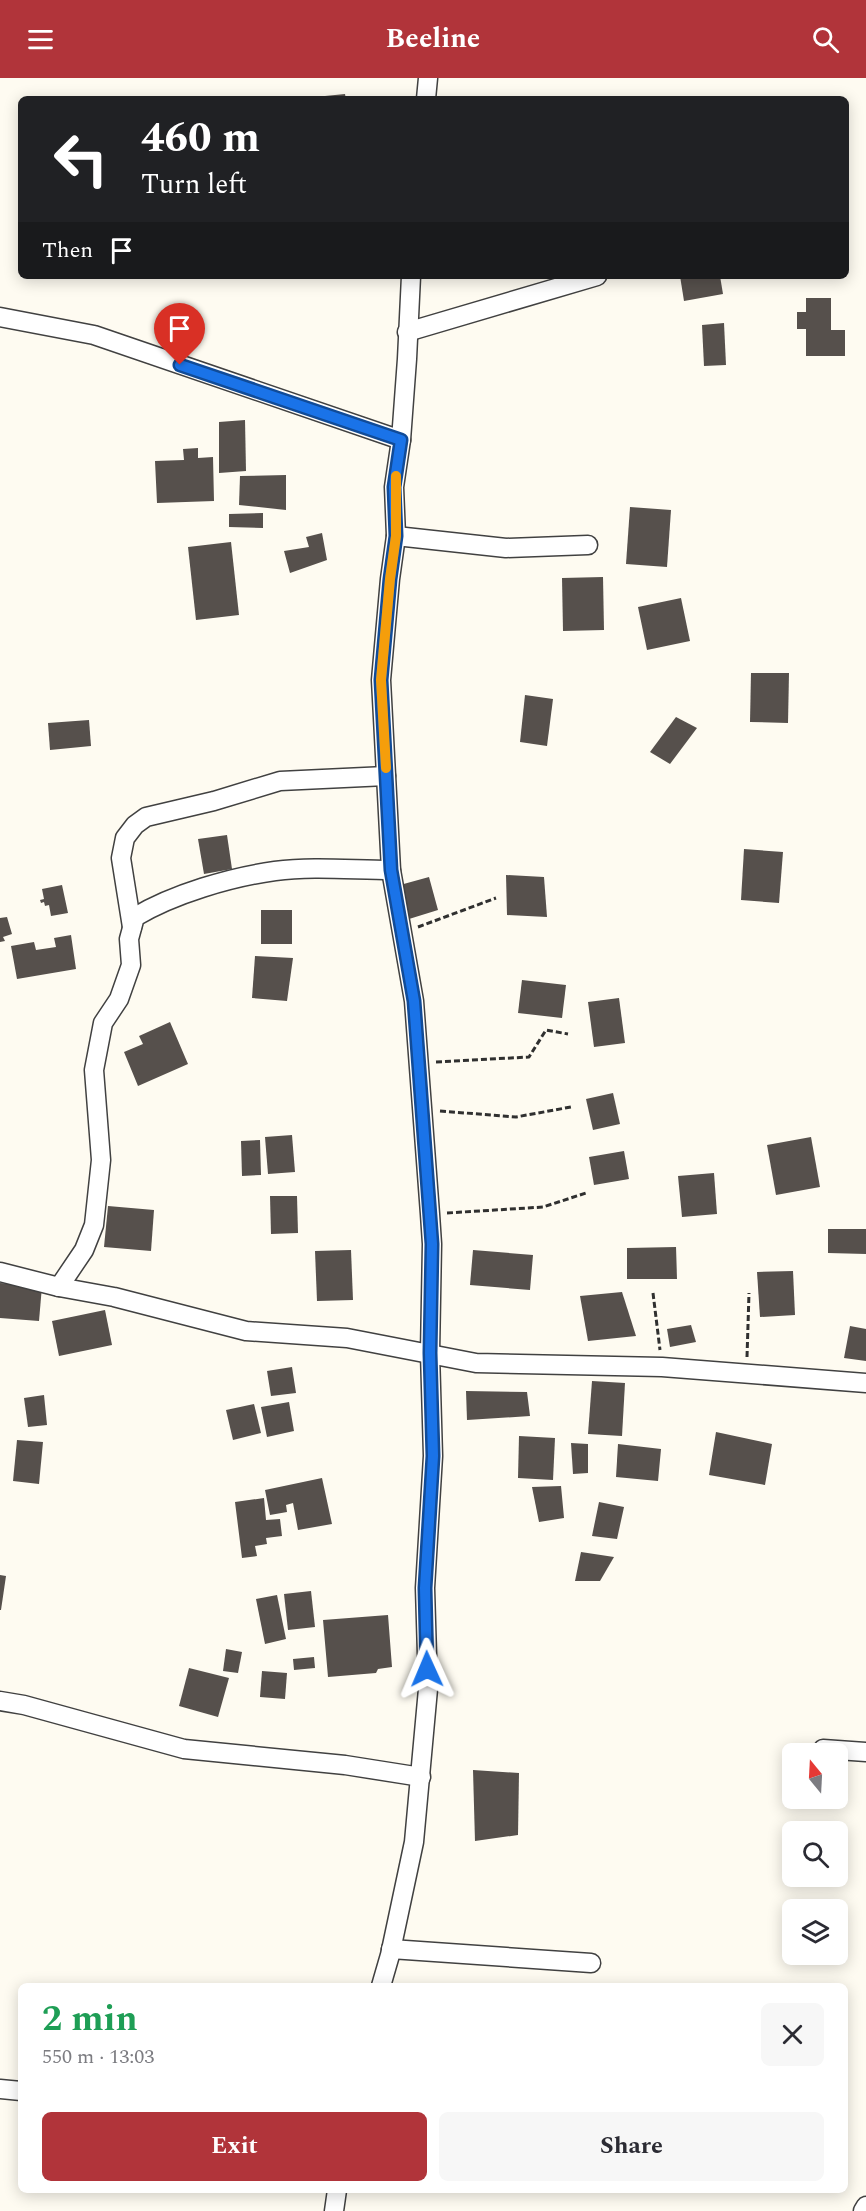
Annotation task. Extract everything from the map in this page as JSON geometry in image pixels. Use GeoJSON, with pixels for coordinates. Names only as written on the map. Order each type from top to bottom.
{"type":"FeatureCollection","features":[{"type":"Feature","properties":{"kind":"street"},"geometry":{"type":"LineString","coordinates":[[426,96],[428,78]]}},
{"type":"Feature","properties":{"kind":"street"},"geometry":{"type":"LineString","coordinates":[[382,1983],[414,1842],[421,1777],[428,1689],[425,1588],[433,1456],[430,1353],[432,1244],[420,1062],[414,1001],[391,870],[381,680],[396,536],[394,487],[401,440],[411,279]]}},
{"type":"Feature","properties":{"kind":"street"},"geometry":{"type":"LineString","coordinates":[[407,332],[587,279]]}},
{"type":"Feature","properties":{"kind":"street"},"geometry":{"type":"LineString","coordinates":[[0,317],[94,335],[401,440]]}},
{"type":"Feature","properties":{"kind":"street"},"geometry":{"type":"LineString","coordinates":[[396,536],[506,548],[588,545]]}},
{"type":"Feature","properties":{"kind":"street"},"geometry":{"type":"LineString","coordinates":[[132,927],[121,858],[125,838],[135,825],[146,817],[214,801],[280,781],[386,777]]}},
{"type":"Feature","properties":{"kind":"street"},"geometry":{"type":"LineString","coordinates":[[58,1287],[84,1250],[94,1225],[101,1160],[94,1070],[103,1023],[118,999],[131,965],[129,939],[135,917],[158,903],[220,884],[275,871],[391,870]]}},
{"type":"Feature","properties":{"kind":"street"},"geometry":{"type":"LineString","coordinates":[[0,1272],[58,1287],[114,1297],[246,1331],[347,1338],[476,1363],[662,1367],[866,1383]]}},
{"type":"Feature","properties":{"kind":"street"},"geometry":{"type":"LineString","coordinates":[[0,1701],[24,1705],[184,1749],[345,1765],[421,1777]]}},
{"type":"Feature","properties":{"kind":"street"},"geometry":{"type":"LineString","coordinates":[[848,1751],[866,1752]]}},
{"type":"Feature","properties":{"kind":"street"},"geometry":{"type":"LineString","coordinates":[[391,1949],[591,1963]]}},
{"type":"Feature","properties":{"kind":"street"},"geometry":{"type":"LineString","coordinates":[[0,2089],[18,2091]]}},
{"type":"Feature","properties":{"kind":"street"},"geometry":{"type":"LineString","coordinates":[[334,2211],[337,2193]]}},
{"type":"Feature","properties":{"kind":"street"},"geometry":{"type":"LineString","coordinates":[[863,2211],[866,2206]]}},
{"type":"Feature","properties":{"kind":"path"},"geometry":{"type":"LineString","coordinates":[[402,933],[496,898]]}},
{"type":"Feature","properties":{"kind":"path"},"geometry":{"type":"LineString","coordinates":[[420,1062],[529,1057],[546,1030],[568,1034]]}},
{"type":"Feature","properties":{"kind":"path"},"geometry":{"type":"LineString","coordinates":[[423,1109],[516,1117],[571,1107]]}},
{"type":"Feature","properties":{"kind":"path"},"geometry":{"type":"LineString","coordinates":[[430,1214],[543,1207],[586,1193]]}},
{"type":"Feature","properties":{"kind":"path"},"geometry":{"type":"LineString","coordinates":[[653,1293],[662,1367]]}},
{"type":"Feature","properties":{"kind":"path"},"geometry":{"type":"LineString","coordinates":[[746,1374],[749,1293]]}},
{"type":"Feature","properties":{"kind":"building"},"geometry":{"type":"Polygon","coordinates":[[[680,279],[720,279],[723,294],[684,301],[680,279]]]}},
{"type":"Feature","properties":{"kind":"building"},"geometry":{"type":"Polygon","coordinates":[[[806,298],[831,298],[831,330],[845,330],[845,356],[806,356],[806,329],[797,329],[797,312],[806,312],[806,298]]]}},
{"type":"Feature","properties":{"kind":"building"},"geometry":{"type":"Polygon","coordinates":[[[724,323],[726,365],[704,366],[702,325],[724,323]]]}},
{"type":"Feature","properties":{"kind":"building"},"geometry":{"type":"Polygon","coordinates":[[[245,420],[246,471],[219,473],[219,422],[245,420]]]}},
{"type":"Feature","properties":{"kind":"building"},"geometry":{"type":"Polygon","coordinates":[[[198,448],[198,458],[213,457],[214,501],[157,503],[155,461],[184,460],[183,449],[198,448]]]}},
{"type":"Feature","properties":{"kind":"building"},"geometry":{"type":"Polygon","coordinates":[[[286,475],[286,510],[239,505],[240,476],[286,475]]]}},
{"type":"Feature","properties":{"kind":"building"},"geometry":{"type":"Polygon","coordinates":[[[630,507],[671,510],[667,567],[626,564],[630,507]]]}},
{"type":"Feature","properties":{"kind":"building"},"geometry":{"type":"Polygon","coordinates":[[[263,513],[263,528],[229,527],[229,514],[263,513]]]}},
{"type":"Feature","properties":{"kind":"building"},"geometry":{"type":"Polygon","coordinates":[[[322,533],[327,560],[290,573],[284,551],[309,547],[306,537],[322,533]]]}},
{"type":"Feature","properties":{"kind":"building"},"geometry":{"type":"Polygon","coordinates":[[[231,542],[239,615],[196,620],[188,547],[231,542]]]}},
{"type":"Feature","properties":{"kind":"building"},"geometry":{"type":"Polygon","coordinates":[[[603,577],[604,630],[563,631],[562,578],[603,577]]]}},
{"type":"Feature","properties":{"kind":"building"},"geometry":{"type":"Polygon","coordinates":[[[681,598],[690,641],[647,650],[638,607],[681,598]]]}},
{"type":"Feature","properties":{"kind":"building"},"geometry":{"type":"Polygon","coordinates":[[[751,673],[789,673],[788,723],[750,722],[751,673]]]}},
{"type":"Feature","properties":{"kind":"building"},"geometry":{"type":"Polygon","coordinates":[[[525,695],[553,699],[547,746],[520,742],[525,695]]]}},
{"type":"Feature","properties":{"kind":"building"},"geometry":{"type":"Polygon","coordinates":[[[676,717],[697,728],[670,764],[650,752],[676,717]]]}},
{"type":"Feature","properties":{"kind":"building"},"geometry":{"type":"Polygon","coordinates":[[[89,720],[91,746],[50,750],[48,723],[89,720]]]}},
{"type":"Feature","properties":{"kind":"building"},"geometry":{"type":"Polygon","coordinates":[[[227,835],[232,869],[204,874],[198,839],[227,835]]]}},
{"type":"Feature","properties":{"kind":"building"},"geometry":{"type":"Polygon","coordinates":[[[744,849],[783,852],[779,903],[741,900],[744,849]]]}},
{"type":"Feature","properties":{"kind":"building"},"geometry":{"type":"Polygon","coordinates":[[[506,875],[544,877],[547,917],[507,915],[506,875]]]}},
{"type":"Feature","properties":{"kind":"building"},"geometry":{"type":"Polygon","coordinates":[[[429,877],[438,910],[409,919],[400,885],[429,877]]]}},
{"type":"Feature","properties":{"kind":"building"},"geometry":{"type":"Polygon","coordinates":[[[62,885],[68,913],[51,916],[49,905],[45,906],[40,900],[44,899],[42,889],[62,885]]]}},
{"type":"Feature","properties":{"kind":"building"},"geometry":{"type":"Polygon","coordinates":[[[261,910],[292,910],[292,944],[261,944],[261,910]]]}},
{"type":"Feature","properties":{"kind":"building"},"geometry":{"type":"Polygon","coordinates":[[[7,917],[12,934],[3,937],[5,941],[0,942],[0,918],[7,917]]]}},
{"type":"Feature","properties":{"kind":"building"},"geometry":{"type":"Polygon","coordinates":[[[71,935],[76,969],[17,979],[11,946],[34,942],[36,950],[56,947],[54,938],[71,935]]]}},
{"type":"Feature","properties":{"kind":"building"},"geometry":{"type":"Polygon","coordinates":[[[255,956],[293,958],[287,1001],[252,998],[255,956]]]}},
{"type":"Feature","properties":{"kind":"building"},"geometry":{"type":"Polygon","coordinates":[[[522,980],[566,985],[562,1018],[518,1013],[522,980]]]}},
{"type":"Feature","properties":{"kind":"building"},"geometry":{"type":"Polygon","coordinates":[[[619,998],[625,1043],[594,1047],[588,1002],[619,998]]]}},
{"type":"Feature","properties":{"kind":"building"},"geometry":{"type":"Polygon","coordinates":[[[170,1022],[188,1064],[138,1086],[124,1052],[143,1044],[139,1036],[170,1022]]]}},
{"type":"Feature","properties":{"kind":"building"},"geometry":{"type":"Polygon","coordinates":[[[613,1093],[620,1124],[593,1130],[586,1099],[613,1093]]]}},
{"type":"Feature","properties":{"kind":"building"},"geometry":{"type":"Polygon","coordinates":[[[292,1135],[295,1172],[268,1174],[265,1137],[292,1135]]]}},
{"type":"Feature","properties":{"kind":"building"},"geometry":{"type":"Polygon","coordinates":[[[811,1137],[820,1187],[776,1195],[767,1145],[811,1137]]]}},
{"type":"Feature","properties":{"kind":"building"},"geometry":{"type":"Polygon","coordinates":[[[260,1140],[261,1175],[242,1176],[241,1141],[260,1140]]]}},
{"type":"Feature","properties":{"kind":"building"},"geometry":{"type":"Polygon","coordinates":[[[624,1151],[629,1179],[594,1185],[589,1157],[624,1151]]]}},
{"type":"Feature","properties":{"kind":"building"},"geometry":{"type":"Polygon","coordinates":[[[714,1173],[717,1214],[682,1217],[678,1176],[714,1173]]]}},
{"type":"Feature","properties":{"kind":"building"},"geometry":{"type":"Polygon","coordinates":[[[270,1196],[297,1196],[298,1233],[271,1234],[270,1196]]]}},
{"type":"Feature","properties":{"kind":"building"},"geometry":{"type":"Polygon","coordinates":[[[108,1206],[154,1210],[151,1251],[104,1247],[108,1206]]]}},
{"type":"Feature","properties":{"kind":"building"},"geometry":{"type":"Polygon","coordinates":[[[828,1229],[866,1229],[866,1254],[828,1253],[828,1229]]]}},
{"type":"Feature","properties":{"kind":"building"},"geometry":{"type":"Polygon","coordinates":[[[676,1247],[677,1279],[627,1279],[627,1248],[676,1247]]]}},
{"type":"Feature","properties":{"kind":"building"},"geometry":{"type":"Polygon","coordinates":[[[351,1250],[353,1300],[317,1301],[315,1251],[351,1250]]]}},
{"type":"Feature","properties":{"kind":"building"},"geometry":{"type":"Polygon","coordinates":[[[473,1250],[533,1255],[530,1290],[470,1285],[473,1250]]]}},
{"type":"Feature","properties":{"kind":"building"},"geometry":{"type":"Polygon","coordinates":[[[793,1271],[795,1315],[760,1317],[757,1272],[793,1271]]]}},
{"type":"Feature","properties":{"kind":"building"},"geometry":{"type":"Polygon","coordinates":[[[0,1283],[42,1286],[39,1321],[0,1318],[0,1283]]]}},
{"type":"Feature","properties":{"kind":"building"},"geometry":{"type":"Polygon","coordinates":[[[622,1292],[636,1336],[588,1341],[580,1296],[622,1292]]]}},
{"type":"Feature","properties":{"kind":"building"},"geometry":{"type":"Polygon","coordinates":[[[105,1310],[112,1345],[59,1356],[52,1321],[105,1310]]]}},
{"type":"Feature","properties":{"kind":"building"},"geometry":{"type":"Polygon","coordinates":[[[691,1325],[696,1342],[670,1347],[667,1329],[691,1325]]]}},
{"type":"Feature","properties":{"kind":"building"},"geometry":{"type":"Polygon","coordinates":[[[850,1326],[866,1329],[866,1361],[844,1358],[850,1326]]]}},
{"type":"Feature","properties":{"kind":"building"},"geometry":{"type":"Polygon","coordinates":[[[292,1367],[296,1393],[271,1396],[267,1371],[292,1367]]]}},
{"type":"Feature","properties":{"kind":"building"},"geometry":{"type":"Polygon","coordinates":[[[592,1381],[625,1383],[622,1436],[588,1434],[592,1381]]]}},
{"type":"Feature","properties":{"kind":"building"},"geometry":{"type":"Polygon","coordinates":[[[466,1391],[527,1392],[530,1416],[467,1420],[466,1391]]]}},
{"type":"Feature","properties":{"kind":"building"},"geometry":{"type":"Polygon","coordinates":[[[44,1395],[47,1425],[28,1427],[24,1398],[44,1395]]]}},
{"type":"Feature","properties":{"kind":"building"},"geometry":{"type":"Polygon","coordinates":[[[289,1402],[294,1431],[267,1437],[261,1407],[289,1402]]]}},
{"type":"Feature","properties":{"kind":"building"},"geometry":{"type":"Polygon","coordinates":[[[254,1404],[261,1433],[233,1440],[226,1410],[254,1404]]]}},
{"type":"Feature","properties":{"kind":"building"},"geometry":{"type":"Polygon","coordinates":[[[716,1432],[772,1444],[765,1485],[709,1475],[716,1432]]]}},
{"type":"Feature","properties":{"kind":"building"},"geometry":{"type":"Polygon","coordinates":[[[519,1436],[555,1438],[553,1480],[518,1478],[519,1436]]]}},
{"type":"Feature","properties":{"kind":"building"},"geometry":{"type":"Polygon","coordinates":[[[17,1440],[43,1442],[39,1484],[13,1481],[17,1440]]]}},
{"type":"Feature","properties":{"kind":"building"},"geometry":{"type":"Polygon","coordinates":[[[571,1443],[588,1444],[588,1473],[573,1474],[571,1443]]]}},
{"type":"Feature","properties":{"kind":"building"},"geometry":{"type":"Polygon","coordinates":[[[618,1444],[661,1449],[658,1481],[616,1477],[618,1444]]]}},
{"type":"Feature","properties":{"kind":"building"},"geometry":{"type":"Polygon","coordinates":[[[322,1478],[332,1524],[298,1530],[293,1503],[286,1505],[287,1512],[270,1515],[265,1490],[322,1478]]]}},
{"type":"Feature","properties":{"kind":"building"},"geometry":{"type":"Polygon","coordinates":[[[561,1486],[564,1518],[539,1522],[532,1487],[561,1486]]]}},
{"type":"Feature","properties":{"kind":"building"},"geometry":{"type":"Polygon","coordinates":[[[264,1498],[266,1520],[280,1519],[282,1536],[266,1538],[267,1544],[255,1546],[257,1556],[242,1558],[235,1502],[264,1498]]]}},
{"type":"Feature","properties":{"kind":"building"},"geometry":{"type":"Polygon","coordinates":[[[599,1502],[624,1507],[617,1539],[592,1536],[599,1502]]]}},
{"type":"Feature","properties":{"kind":"building"},"geometry":{"type":"Polygon","coordinates":[[[581,1552],[614,1557],[600,1581],[575,1581],[581,1552]]]}},
{"type":"Feature","properties":{"kind":"building"},"geometry":{"type":"Polygon","coordinates":[[[0,1575],[6,1576],[1,1610],[0,1610],[0,1575]]]}},
{"type":"Feature","properties":{"kind":"building"},"geometry":{"type":"Polygon","coordinates":[[[311,1591],[315,1627],[288,1630],[284,1594],[311,1591]]]}},
{"type":"Feature","properties":{"kind":"building"},"geometry":{"type":"Polygon","coordinates":[[[277,1595],[286,1639],[265,1644],[256,1599],[277,1595]]]}},
{"type":"Feature","properties":{"kind":"building"},"geometry":{"type":"Polygon","coordinates":[[[388,1615],[392,1667],[378,1669],[376,1673],[328,1677],[323,1620],[388,1615]]]}},
{"type":"Feature","properties":{"kind":"building"},"geometry":{"type":"Polygon","coordinates":[[[226,1649],[242,1652],[238,1673],[223,1671],[226,1649]]]}},
{"type":"Feature","properties":{"kind":"building"},"geometry":{"type":"Polygon","coordinates":[[[314,1657],[315,1668],[294,1670],[293,1659],[314,1657]]]}},
{"type":"Feature","properties":{"kind":"building"},"geometry":{"type":"Polygon","coordinates":[[[189,1668],[229,1678],[218,1717],[179,1706],[189,1668]]]}},
{"type":"Feature","properties":{"kind":"building"},"geometry":{"type":"Polygon","coordinates":[[[262,1671],[287,1673],[285,1699],[260,1697],[262,1671]]]}},
{"type":"Feature","properties":{"kind":"building"},"geometry":{"type":"Polygon","coordinates":[[[473,1770],[519,1773],[518,1835],[475,1841],[473,1770]]]}},
{"type":"Feature","properties":{"kind":"slow traffic"},"geometry":{"type":"LineString","coordinates":[[386,768],[381,680],[396,536],[394,487],[396,476]]}},
{"type":"Feature","properties":{"kind":"route"},"geometry":{"type":"LineString","coordinates":[[180,365],[401,440],[394,487],[396,536],[381,680],[391,870],[414,1001],[432,1244],[430,1353],[433,1456],[425,1588],[427,1669]]}}]}
